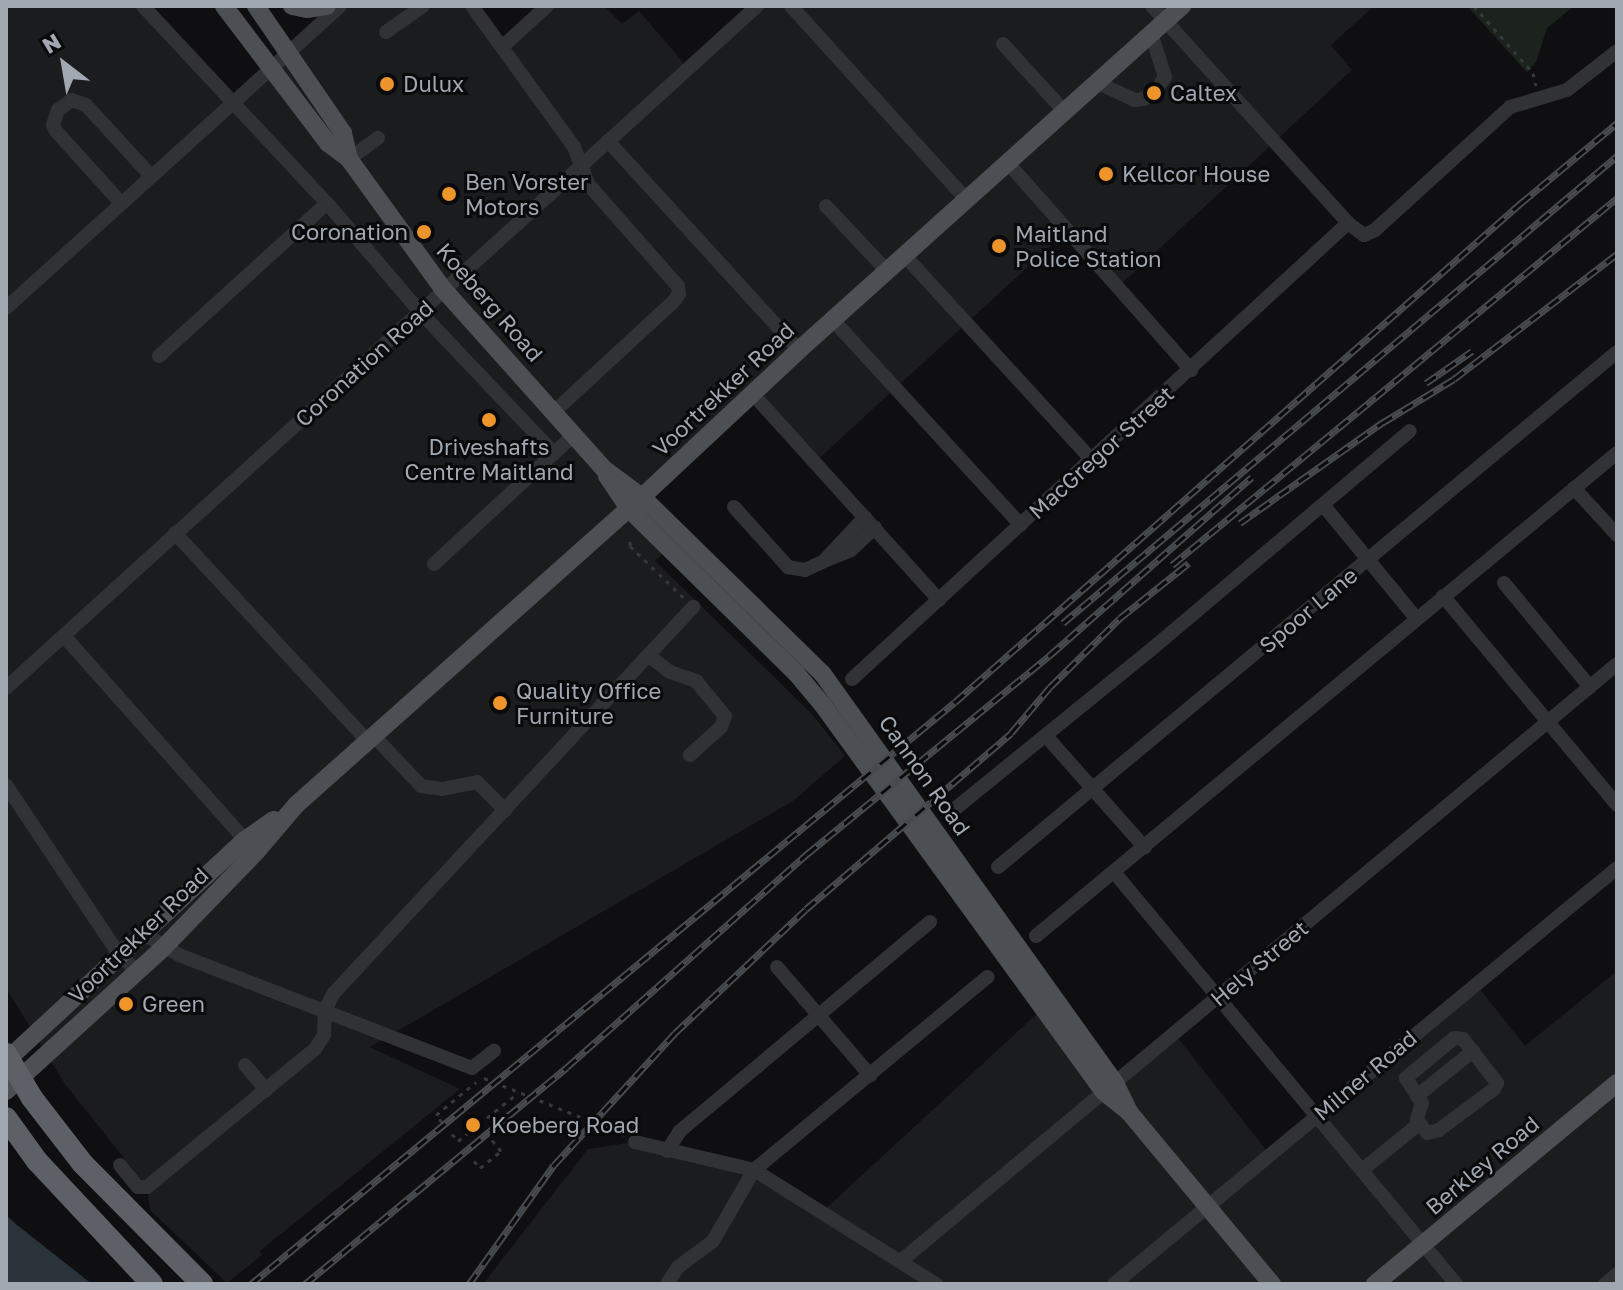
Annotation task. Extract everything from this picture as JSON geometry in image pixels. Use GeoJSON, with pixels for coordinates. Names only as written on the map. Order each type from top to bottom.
{"type":"FeatureCollection","features":[{"type":"Feature","properties":{"kind":"highway"},"geometry":{"type":"LineString","coordinates":[[6,1054],[32,1098],[83,1164],[199,1280]]}},
{"type":"Feature","properties":{"kind":"highway"},"geometry":{"type":"LineString","coordinates":[[6,1118],[37,1161],[152,1284]]}},
{"type":"Feature","properties":{"kind":"main road","name":"Koeberg Road"},"geometry":{"type":"LineString","coordinates":[[224,6],[328,143],[349,159],[444,290],[635,503]]}},
{"type":"Feature","properties":{"kind":"main road","name":"Koeberg Road"},"geometry":{"type":"LineString","coordinates":[[256,6],[343,133],[349,159]]}},
{"type":"Feature","properties":{"kind":"main road"},"geometry":{"type":"LineString","coordinates":[[292,6],[307,9],[327,6]]}},
{"type":"Feature","properties":{"kind":"main road","name":"Voortrekker Road"},"geometry":{"type":"LineString","coordinates":[[6,1091],[164,947],[257,851],[296,805],[635,503],[799,350],[1182,6]]}},
{"type":"Feature","properties":{"kind":"main road","name":"Cannon Road"},"geometry":{"type":"LineString","coordinates":[[635,503],[674,541],[822,704],[1109,1087],[1272,1284]]}},
{"type":"Feature","properties":{"kind":"main road","name":"Voortrekker Road"},"geometry":{"type":"LineString","coordinates":[[6,1061],[245,840],[296,805]]}},
{"type":"Feature","properties":{"kind":"main road","name":"Berkley Road"},"geometry":{"type":"LineString","coordinates":[[1376,1284],[1617,1083]]}},
{"type":"Feature","properties":{"kind":"street"},"geometry":{"type":"LineString","coordinates":[[143,6],[327,203],[420,312],[554,453]]}},
{"type":"Feature","properties":{"kind":"street"},"geometry":{"type":"LineString","coordinates":[[6,308],[340,6]]}},
{"type":"Feature","properties":{"kind":"street"},"geometry":{"type":"LineString","coordinates":[[386,32],[423,6]]}},
{"type":"Feature","properties":{"kind":"street"},"geometry":{"type":"LineString","coordinates":[[472,6],[574,147],[588,184],[673,278],[679,294],[554,412]]}},
{"type":"Feature","properties":{"kind":"street"},"geometry":{"type":"LineString","coordinates":[[502,47],[547,6]]}},
{"type":"Feature","properties":{"kind":"street","name":"Coronation Road"},"geometry":{"type":"LineString","coordinates":[[6,688],[757,6]]}},
{"type":"Feature","properties":{"kind":"street"},"geometry":{"type":"LineString","coordinates":[[791,6],[966,199]]}},
{"type":"Feature","properties":{"kind":"street"},"geometry":{"type":"LineString","coordinates":[[1152,6],[1165,77],[1161,83]]}},
{"type":"Feature","properties":{"kind":"street"},"geometry":{"type":"LineString","coordinates":[[1158,27],[1360,233],[1372,233],[1505,111],[1521,101],[1567,90],[1617,51]]}},
{"type":"Feature","properties":{"kind":"street"},"geometry":{"type":"LineString","coordinates":[[1003,44],[1064,111]]}},
{"type":"Feature","properties":{"kind":"street"},"geometry":{"type":"LineString","coordinates":[[1096,82],[1135,100],[1144,99]]}},
{"type":"Feature","properties":{"kind":"street"},"geometry":{"type":"LineString","coordinates":[[121,203],[56,131],[53,117],[58,110],[72,100],[86,105],[151,176]]}},
{"type":"Feature","properties":{"kind":"street"},"geometry":{"type":"LineString","coordinates":[[349,159],[378,138]]}},
{"type":"Feature","properties":{"kind":"street"},"geometry":{"type":"LineString","coordinates":[[608,141],[799,350]]}},
{"type":"Feature","properties":{"kind":"street"},"geometry":{"type":"LineString","coordinates":[[1007,162],[1191,370]]}},
{"type":"Feature","properties":{"kind":"street"},"geometry":{"type":"LineString","coordinates":[[159,356],[327,203]]}},
{"type":"Feature","properties":{"kind":"street"},"geometry":{"type":"LineString","coordinates":[[826,206],[887,271]]}},
{"type":"Feature","properties":{"kind":"street","name":"MacGregor Street"},"geometry":{"type":"LineString","coordinates":[[852,679],[1348,223]]}},
{"type":"Feature","properties":{"kind":"street"},"geometry":{"type":"LineString","coordinates":[[905,256],[1092,460]]}},
{"type":"Feature","properties":{"kind":"street"},"geometry":{"type":"LineString","coordinates":[[833,320],[1021,525]]}},
{"type":"Feature","properties":{"kind":"street","name":"Spoor Lane"},"geometry":{"type":"LineString","coordinates":[[998,867],[1617,352]]}},
{"type":"Feature","properties":{"kind":"street"},"geometry":{"type":"LineString","coordinates":[[752,393],[939,600]]}},
{"type":"Feature","properties":{"kind":"street"},"geometry":{"type":"LineString","coordinates":[[956,808],[1324,506],[1410,431]]}},
{"type":"Feature","properties":{"kind":"street"},"geometry":{"type":"LineString","coordinates":[[434,564],[574,435]]}},
{"type":"Feature","properties":{"kind":"street"},"geometry":{"type":"LineString","coordinates":[[1036,936],[1617,453]]}},
{"type":"Feature","properties":{"kind":"street"},"geometry":{"type":"LineString","coordinates":[[1574,488],[1617,535]]}},
{"type":"Feature","properties":{"kind":"street"},"geometry":{"type":"LineString","coordinates":[[1324,506],[1416,618]]}},
{"type":"Feature","properties":{"kind":"street"},"geometry":{"type":"LineString","coordinates":[[734,507],[788,567],[805,570],[824,561],[870,523]]}},
{"type":"Feature","properties":{"kind":"street"},"geometry":{"type":"LineString","coordinates":[[175,533],[370,738],[421,786],[442,789],[477,782],[505,810]]}},
{"type":"Feature","properties":{"kind":"street"},"geometry":{"type":"LineString","coordinates":[[1504,583],[1590,687]]}},
{"type":"Feature","properties":{"kind":"street"},"geometry":{"type":"LineString","coordinates":[[1443,596],[1617,805]]}},
{"type":"Feature","properties":{"kind":"street"},"geometry":{"type":"LineString","coordinates":[[120,1165],[138,1187],[147,1187],[315,1049],[324,1035],[325,1011],[333,994],[648,655],[689,603]]}},
{"type":"Feature","properties":{"kind":"street"},"geometry":{"type":"LineString","coordinates":[[64,636],[245,840]]}},
{"type":"Feature","properties":{"kind":"street"},"geometry":{"type":"LineString","coordinates":[[648,655],[670,672],[696,681],[725,716],[721,727],[690,755]]}},
{"type":"Feature","properties":{"kind":"street","name":"Hely Street"},"geometry":{"type":"LineString","coordinates":[[901,1261],[1617,664]]}},
{"type":"Feature","properties":{"kind":"street"},"geometry":{"type":"LineString","coordinates":[[1046,736],[1145,848]]}},
{"type":"Feature","properties":{"kind":"street"},"geometry":{"type":"LineString","coordinates":[[6,785],[120,956],[138,971]]}},
{"type":"Feature","properties":{"kind":"street","name":"Milner Road"},"geometry":{"type":"LineString","coordinates":[[1114,1284],[1617,868]]}},
{"type":"Feature","properties":{"kind":"street"},"geometry":{"type":"LineString","coordinates":[[1114,872],[1456,1284]]}},
{"type":"Feature","properties":{"kind":"street"},"geometry":{"type":"LineString","coordinates":[[667,1151],[680,1131],[930,922]]}},
{"type":"Feature","properties":{"kind":"street"},"geometry":{"type":"LineString","coordinates":[[144,934],[164,947],[472,1068],[494,1051]]}},
{"type":"Feature","properties":{"kind":"street"},"geometry":{"type":"LineString","coordinates":[[777,967],[870,1075]]}},
{"type":"Feature","properties":{"kind":"street"},"geometry":{"type":"LineString","coordinates":[[667,1284],[678,1267],[713,1241],[754,1170],[987,977]]}},
{"type":"Feature","properties":{"kind":"street"},"geometry":{"type":"LineString","coordinates":[[1362,1170],[1419,1124],[1422,1103],[1407,1083],[1408,1075],[1455,1038],[1463,1039],[1494,1075],[1497,1083],[1494,1089],[1439,1130],[1427,1133],[1419,1124]]}},
{"type":"Feature","properties":{"kind":"street"},"geometry":{"type":"LineString","coordinates":[[1417,1096],[1473,1051]]}},
{"type":"Feature","properties":{"kind":"street"},"geometry":{"type":"LineString","coordinates":[[245,1065],[266,1090]]}},
{"type":"Feature","properties":{"kind":"street"},"geometry":{"type":"LineString","coordinates":[[630,1138],[667,1151],[754,1170],[936,1284]]}},
{"type":"Feature","properties":{"kind":"street"},"geometry":{"type":"LineString","coordinates":[[1605,1284],[1617,1274]]}},
{"type":"Feature","properties":{"kind":"path"},"geometry":{"type":"LineString","coordinates":[[1474,6],[1533,73],[1538,97]]}},
{"type":"Feature","properties":{"kind":"path"},"geometry":{"type":"LineString","coordinates":[[630,541],[630,546],[689,603]]}},
{"type":"Feature","properties":{"kind":"path"},"geometry":{"type":"LineString","coordinates":[[442,1122],[436,1115],[481,1076],[630,1138]]}},
{"type":"Feature","properties":{"kind":"path"},"geometry":{"type":"LineString","coordinates":[[452,1134],[458,1141],[518,1093]]}},
{"type":"Feature","properties":{"kind":"path"},"geometry":{"type":"LineString","coordinates":[[474,1161],[480,1168],[501,1151],[479,1124]]}},
{"type":"Feature","properties":{"kind":"shaded area"},"geometry":{"type":"Polygon","coordinates":[[[6,6],[143,6],[231,103],[340,6],[472,6],[502,46],[547,6],[604,6],[622,24],[639,11],[688,68],[757,6],[1374,6],[1331,45],[1352,70],[1117,288],[1067,231],[815,462],[752,394],[629,509],[668,548],[655,561],[813,715],[845,756],[793,801],[370,1047],[460,1089],[260,1251],[262,1255],[227,1283],[150,1210],[147,1187],[65,1084],[6,988],[6,6]]]}},
{"type":"Feature","properties":{"kind":"shaded area"},"geometry":{"type":"Polygon","coordinates":[[[1467,6],[1574,6],[1547,28],[1536,62],[1527,72],[1467,6]]]}},
{"type":"Feature","properties":{"kind":"shaded area"},"geometry":{"type":"Polygon","coordinates":[[[1617,971],[1617,1274],[1605,1284],[483,1284],[588,1149],[635,1142],[754,1170],[822,1212],[1041,1010],[1103,1091],[1174,1033],[1270,1155],[1475,983],[1525,1046],[1617,971]]]}},
{"type":"Feature","properties":{"kind":"shaded area"},"geometry":{"type":"Polygon","coordinates":[[[6,1215],[17,1225],[92,1284],[6,1284],[6,1215]]]}},
{"type":"Feature","properties":{"kind":"tunnel"},"geometry":{"type":"LineString","coordinates":[[1144,99],[1161,83]]}},
{"type":"Feature","properties":{"kind":"railway"},"geometry":{"type":"LineString","coordinates":[[251,1284],[955,702],[1521,203],[1617,123]]}},
{"type":"Feature","properties":{"kind":"railway"},"geometry":{"type":"LineString","coordinates":[[1063,623],[1617,156]]}},
{"type":"Feature","properties":{"kind":"railway"},"geometry":{"type":"LineString","coordinates":[[1172,565],[1617,198]]}},
{"type":"Feature","properties":{"kind":"railway"},"geometry":{"type":"LineString","coordinates":[[1240,523],[1382,423],[1454,379],[1617,254]]}},
{"type":"Feature","properties":{"kind":"railway"},"geometry":{"type":"LineString","coordinates":[[1426,383],[1472,351]]}},
{"type":"Feature","properties":{"kind":"railway"},"geometry":{"type":"LineString","coordinates":[[305,1284],[567,1067],[807,854],[1050,655],[1252,477]]}},
{"type":"Feature","properties":{"kind":"railway"},"geometry":{"type":"LineString","coordinates":[[469,1284],[554,1165],[675,1033],[806,909],[1011,733],[1050,687],[1120,618],[1189,563]]}},
{"type":"Feature","properties":{"kind":"place","name":"Dulux"},"geometry":{"type":"Point","coordinates":[387,84]}},
{"type":"Feature","properties":{"kind":"place","name":"Caltex"},"geometry":{"type":"Point","coordinates":[1154,93]}},
{"type":"Feature","properties":{"kind":"place","name":"Kellcor House"},"geometry":{"type":"Point","coordinates":[1106,174]}},
{"type":"Feature","properties":{"kind":"place","name":"Ben Vorster Motors"},"geometry":{"type":"Point","coordinates":[449,194]}},
{"type":"Feature","properties":{"kind":"place","name":"Coronation"},"geometry":{"type":"Point","coordinates":[424,232]}},
{"type":"Feature","properties":{"kind":"place","name":"Maitland Police Station"},"geometry":{"type":"Point","coordinates":[999,246]}},
{"type":"Feature","properties":{"kind":"place","name":"Driveshafts Centre Maitland"},"geometry":{"type":"Point","coordinates":[489,420]}},
{"type":"Feature","properties":{"kind":"place","name":"Quality Office Furniture"},"geometry":{"type":"Point","coordinates":[500,703]}},
{"type":"Feature","properties":{"kind":"place","name":"Green"},"geometry":{"type":"Point","coordinates":[126,1004]}},
{"type":"Feature","properties":{"kind":"place","name":"Koeberg Road"},"geometry":{"type":"Point","coordinates":[473,1125]}}]}
